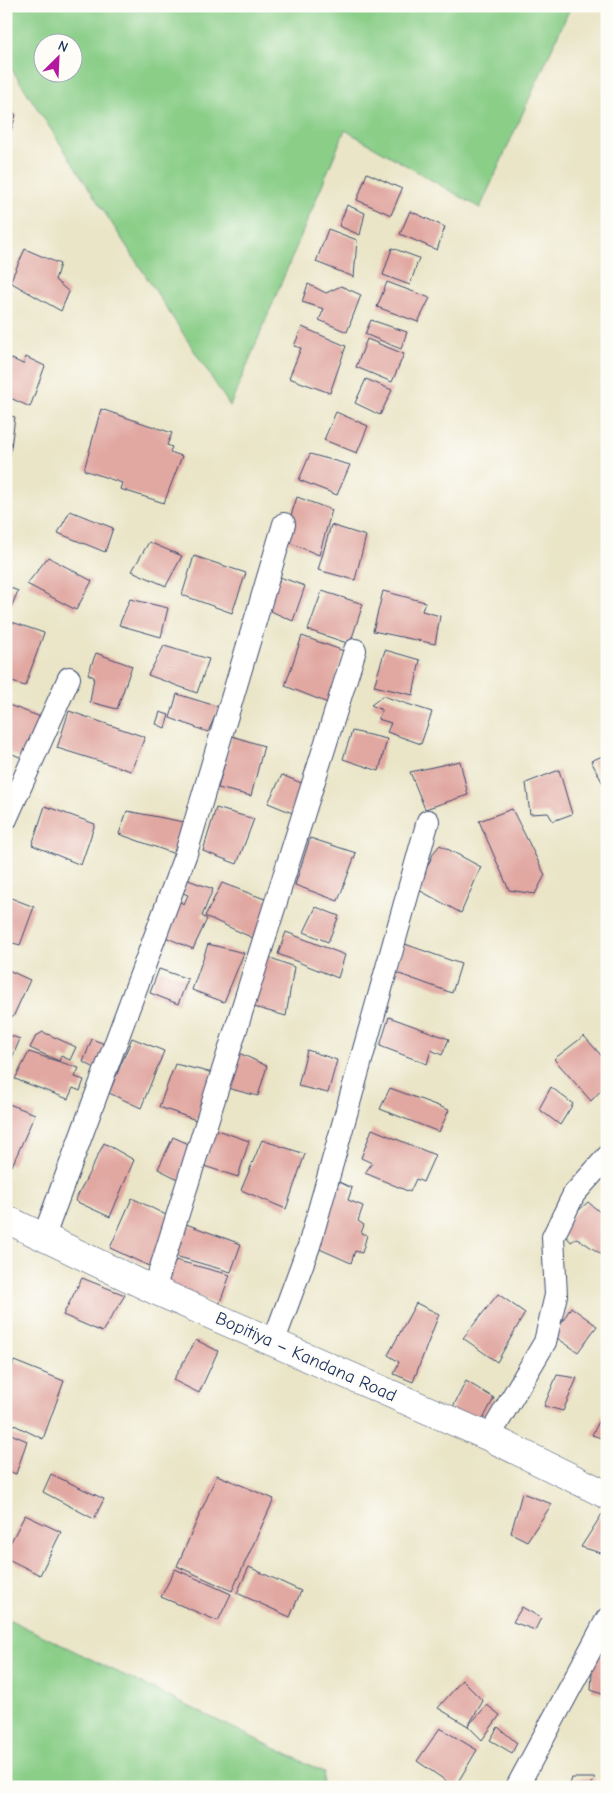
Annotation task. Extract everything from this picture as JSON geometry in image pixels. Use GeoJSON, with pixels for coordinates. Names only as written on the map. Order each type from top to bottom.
{"type":"FeatureCollection","features":[{"type":"Feature","properties":{"kind":"street"},"geometry":{"type":"LineString","coordinates":[[44,1236],[186,853],[284,524]]}},
{"type":"Feature","properties":{"kind":"street"},"geometry":{"type":"LineString","coordinates":[[154,1290],[355,650]]}},
{"type":"Feature","properties":{"kind":"street"},"geometry":{"type":"LineString","coordinates":[[6,819],[69,678]]}},
{"type":"Feature","properties":{"kind":"street"},"geometry":{"type":"LineString","coordinates":[[273,1343],[309,1246],[428,821]]}},
{"type":"Feature","properties":{"kind":"street"},"geometry":{"type":"LineString","coordinates":[[489,1437],[545,1342],[556,1294],[553,1237],[574,1194],[607,1157]]}},
{"type":"Feature","properties":{"kind":"street","name":"Bopitiya – Kandana Road"},"geometry":{"type":"LineString","coordinates":[[6,1219],[154,1290],[489,1437],[607,1495]]}},
{"type":"Feature","properties":{"kind":"street"},"geometry":{"type":"LineString","coordinates":[[517,1787],[607,1619]]}},
{"type":"Feature","properties":{"kind":"green space"},"geometry":{"type":"Polygon","coordinates":[[[6,6],[571,6],[480,208],[345,130],[230,406],[6,60],[6,6]]]}},
{"type":"Feature","properties":{"kind":"green space"},"geometry":{"type":"Polygon","coordinates":[[[6,1618],[324,1772],[322,1787],[6,1787],[6,1618]]]}},
{"type":"Feature","properties":{"kind":"building"},"geometry":{"type":"Polygon","coordinates":[[[6,106],[16,115],[7,143],[6,143],[6,106]]]}},
{"type":"Feature","properties":{"kind":"building"},"geometry":{"type":"Polygon","coordinates":[[[367,173],[402,189],[391,215],[357,200],[367,173]]]}},
{"type":"Feature","properties":{"kind":"building"},"geometry":{"type":"Polygon","coordinates":[[[347,205],[365,213],[360,235],[339,226],[347,205]]]}},
{"type":"Feature","properties":{"kind":"building"},"geometry":{"type":"Polygon","coordinates":[[[410,211],[445,227],[437,250],[400,234],[410,211]]]}},
{"type":"Feature","properties":{"kind":"building"},"geometry":{"type":"Polygon","coordinates":[[[328,229],[357,240],[354,277],[316,262],[328,229]]]}},
{"type":"Feature","properties":{"kind":"building"},"geometry":{"type":"Polygon","coordinates":[[[392,248],[419,258],[410,285],[383,275],[392,248]]]}},
{"type":"Feature","properties":{"kind":"building"},"geometry":{"type":"Polygon","coordinates":[[[25,249],[60,264],[55,280],[69,292],[61,311],[10,282],[25,249]]]}},
{"type":"Feature","properties":{"kind":"building"},"geometry":{"type":"Polygon","coordinates":[[[387,282],[430,298],[418,322],[377,307],[387,282]]]}},
{"type":"Feature","properties":{"kind":"building"},"geometry":{"type":"Polygon","coordinates":[[[308,284],[326,293],[341,286],[361,295],[347,332],[319,320],[324,309],[302,302],[308,284]]]}},
{"type":"Feature","properties":{"kind":"building"},"geometry":{"type":"Polygon","coordinates":[[[371,320],[407,332],[401,349],[365,334],[371,320]]]}},
{"type":"Feature","properties":{"kind":"building"},"geometry":{"type":"Polygon","coordinates":[[[302,327],[346,346],[330,393],[289,378],[301,348],[294,346],[302,327]]]}},
{"type":"Feature","properties":{"kind":"building"},"geometry":{"type":"Polygon","coordinates":[[[367,339],[404,354],[392,382],[356,367],[367,339]]]}},
{"type":"Feature","properties":{"kind":"building"},"geometry":{"type":"Polygon","coordinates":[[[6,356],[23,364],[26,357],[45,366],[30,407],[6,396],[6,356]]]}},
{"type":"Feature","properties":{"kind":"building"},"geometry":{"type":"Polygon","coordinates":[[[366,379],[392,390],[380,415],[355,403],[366,379]]]}},
{"type":"Feature","properties":{"kind":"building"},"geometry":{"type":"Polygon","coordinates":[[[101,409],[172,433],[167,445],[172,447],[170,452],[182,456],[164,503],[120,489],[122,483],[84,470],[101,409]]]}},
{"type":"Feature","properties":{"kind":"building"},"geometry":{"type":"Polygon","coordinates":[[[336,412],[368,426],[357,453],[324,440],[336,412]]]}},
{"type":"Feature","properties":{"kind":"building"},"geometry":{"type":"Polygon","coordinates":[[[6,415],[15,417],[9,463],[6,463],[6,415]]]}},
{"type":"Feature","properties":{"kind":"building"},"geometry":{"type":"Polygon","coordinates":[[[310,454],[350,465],[337,495],[299,480],[310,454]]]}},
{"type":"Feature","properties":{"kind":"building"},"geometry":{"type":"Polygon","coordinates":[[[297,497],[332,510],[319,555],[283,540],[297,497]]]}},
{"type":"Feature","properties":{"kind":"building"},"geometry":{"type":"Polygon","coordinates":[[[70,511],[113,528],[105,552],[58,533],[70,511]]]}},
{"type":"Feature","properties":{"kind":"building"},"geometry":{"type":"Polygon","coordinates":[[[331,525],[366,536],[355,580],[318,570],[331,525]]]}},
{"type":"Feature","properties":{"kind":"building"},"geometry":{"type":"Polygon","coordinates":[[[149,542],[182,556],[166,586],[132,571],[149,542]]]}},
{"type":"Feature","properties":{"kind":"building"},"geometry":{"type":"Polygon","coordinates":[[[194,556],[246,573],[232,613],[182,595],[194,556]]]}},
{"type":"Feature","properties":{"kind":"building"},"geometry":{"type":"Polygon","coordinates":[[[48,557],[92,581],[76,610],[27,584],[48,557]]]}},
{"type":"Feature","properties":{"kind":"building"},"geometry":{"type":"Polygon","coordinates":[[[274,575],[305,586],[293,621],[264,608],[274,575]]]}},
{"type":"Feature","properties":{"kind":"building"},"geometry":{"type":"Polygon","coordinates":[[[6,586],[18,591],[6,619],[6,586]]]}},
{"type":"Feature","properties":{"kind":"building"},"geometry":{"type":"Polygon","coordinates":[[[322,591],[363,604],[350,644],[308,630],[322,591]]]}},
{"type":"Feature","properties":{"kind":"building"},"geometry":{"type":"Polygon","coordinates":[[[383,591],[425,602],[422,611],[440,616],[435,644],[373,631],[383,591]]]}},
{"type":"Feature","properties":{"kind":"building"},"geometry":{"type":"Polygon","coordinates":[[[130,599],[168,608],[161,637],[119,625],[130,599]]]}},
{"type":"Feature","properties":{"kind":"building"},"geometry":{"type":"Polygon","coordinates":[[[12,622],[44,633],[25,686],[6,680],[6,636],[12,622]]]}},
{"type":"Feature","properties":{"kind":"building"},"geometry":{"type":"Polygon","coordinates":[[[302,636],[344,651],[328,703],[285,686],[302,636]]]}},
{"type":"Feature","properties":{"kind":"building"},"geometry":{"type":"Polygon","coordinates":[[[164,646],[209,659],[197,693],[148,675],[164,646]]]}},
{"type":"Feature","properties":{"kind":"building"},"geometry":{"type":"Polygon","coordinates":[[[385,650],[420,660],[413,695],[374,686],[385,650]]]}},
{"type":"Feature","properties":{"kind":"building"},"geometry":{"type":"Polygon","coordinates":[[[96,653],[132,666],[117,709],[90,702],[94,677],[88,674],[96,653]]]}},
{"type":"Feature","properties":{"kind":"building"},"geometry":{"type":"Polygon","coordinates":[[[177,694],[219,707],[208,732],[170,718],[177,694]]]}},
{"type":"Feature","properties":{"kind":"building"},"geometry":{"type":"Polygon","coordinates":[[[383,696],[432,712],[421,744],[387,732],[391,723],[378,719],[382,710],[371,705],[383,696]]]}},
{"type":"Feature","properties":{"kind":"building"},"geometry":{"type":"Polygon","coordinates":[[[6,704],[41,717],[24,759],[6,751],[6,704]]]}},
{"type":"Feature","properties":{"kind":"building"},"geometry":{"type":"Polygon","coordinates":[[[69,711],[145,737],[131,771],[57,748],[69,711]]]}},
{"type":"Feature","properties":{"kind":"building"},"geometry":{"type":"Polygon","coordinates":[[[160,712],[169,715],[165,728],[156,724],[160,712]]]}},
{"type":"Feature","properties":{"kind":"building"},"geometry":{"type":"Polygon","coordinates":[[[352,731],[387,739],[379,771],[343,759],[352,731]]]}},
{"type":"Feature","properties":{"kind":"building"},"geometry":{"type":"Polygon","coordinates":[[[232,736],[264,746],[251,796],[218,788],[232,736]]]}},
{"type":"Feature","properties":{"kind":"building"},"geometry":{"type":"Polygon","coordinates":[[[607,754],[607,791],[591,761],[607,754]]]}},
{"type":"Feature","properties":{"kind":"building"},"geometry":{"type":"Polygon","coordinates":[[[460,761],[468,795],[425,809],[410,772],[460,761]]]}},
{"type":"Feature","properties":{"kind":"building"},"geometry":{"type":"Polygon","coordinates":[[[559,770],[572,814],[553,821],[548,813],[530,814],[526,783],[559,770]]]}},
{"type":"Feature","properties":{"kind":"building"},"geometry":{"type":"Polygon","coordinates":[[[282,775],[306,785],[295,814],[268,803],[282,775]]]}},
{"type":"Feature","properties":{"kind":"building"},"geometry":{"type":"Polygon","coordinates":[[[45,806],[95,824],[81,865],[32,845],[45,806]]]}},
{"type":"Feature","properties":{"kind":"building"},"geometry":{"type":"Polygon","coordinates":[[[216,808],[254,819],[237,864],[203,851],[216,808]]]}},
{"type":"Feature","properties":{"kind":"building"},"geometry":{"type":"Polygon","coordinates":[[[512,809],[545,875],[535,894],[509,890],[479,821],[512,809]]]}},
{"type":"Feature","properties":{"kind":"building"},"geometry":{"type":"Polygon","coordinates":[[[127,811],[184,822],[175,854],[119,834],[127,811]]]}},
{"type":"Feature","properties":{"kind":"building"},"geometry":{"type":"Polygon","coordinates":[[[310,838],[356,853],[338,901],[295,885],[310,838]]]}},
{"type":"Feature","properties":{"kind":"building"},"geometry":{"type":"Polygon","coordinates":[[[440,845],[481,867],[461,913],[417,889],[434,852],[440,845]]]}},
{"type":"Feature","properties":{"kind":"building"},"geometry":{"type":"Polygon","coordinates":[[[188,880],[213,889],[202,916],[207,919],[193,949],[163,936],[178,901],[184,904],[188,895],[183,893],[188,880]]]}},
{"type":"Feature","properties":{"kind":"building"},"geometry":{"type":"Polygon","coordinates":[[[222,883],[270,901],[255,939],[205,916],[222,883]]]}},
{"type":"Feature","properties":{"kind":"building"},"geometry":{"type":"Polygon","coordinates":[[[6,896],[34,907],[20,945],[6,941],[6,896]]]}},
{"type":"Feature","properties":{"kind":"building"},"geometry":{"type":"Polygon","coordinates":[[[316,907],[339,916],[328,942],[304,932],[316,907]]]}},
{"type":"Feature","properties":{"kind":"building"},"geometry":{"type":"Polygon","coordinates":[[[286,932],[345,955],[338,978],[278,954],[286,932]]]}},
{"type":"Feature","properties":{"kind":"building"},"geometry":{"type":"Polygon","coordinates":[[[208,944],[244,953],[224,1002],[192,990],[208,944]]]}},
{"type":"Feature","properties":{"kind":"building"},"geometry":{"type":"Polygon","coordinates":[[[405,944],[461,964],[452,993],[394,972],[405,944]]]}},
{"type":"Feature","properties":{"kind":"building"},"geometry":{"type":"Polygon","coordinates":[[[266,956],[294,967],[286,1016],[254,1007],[266,956]]]}},
{"type":"Feature","properties":{"kind":"building"},"geometry":{"type":"Polygon","coordinates":[[[6,969],[30,980],[13,1017],[6,1013],[6,969]]]}},
{"type":"Feature","properties":{"kind":"building"},"geometry":{"type":"Polygon","coordinates":[[[159,969],[188,979],[178,1004],[150,993],[159,969]]]}},
{"type":"Feature","properties":{"kind":"building"},"geometry":{"type":"Polygon","coordinates":[[[389,1017],[449,1039],[442,1055],[431,1050],[427,1064],[380,1046],[389,1017]]]}},
{"type":"Feature","properties":{"kind":"building"},"geometry":{"type":"Polygon","coordinates":[[[43,1032],[76,1047],[70,1060],[61,1056],[59,1061],[30,1048],[36,1036],[43,1032]]]}},
{"type":"Feature","properties":{"kind":"building"},"geometry":{"type":"Polygon","coordinates":[[[6,1034],[20,1039],[6,1072],[6,1034]]]}},
{"type":"Feature","properties":{"kind":"building"},"geometry":{"type":"Polygon","coordinates":[[[584,1036],[607,1062],[607,1084],[591,1101],[554,1059],[584,1036]]]}},
{"type":"Feature","properties":{"kind":"building"},"geometry":{"type":"Polygon","coordinates":[[[132,1038],[164,1051],[141,1108],[109,1093],[132,1038]]]}},
{"type":"Feature","properties":{"kind":"building"},"geometry":{"type":"Polygon","coordinates":[[[92,1039],[112,1047],[101,1071],[83,1062],[92,1039]]]}},
{"type":"Feature","properties":{"kind":"building"},"geometry":{"type":"Polygon","coordinates":[[[307,1050],[337,1060],[328,1093],[298,1086],[307,1050]]]}},
{"type":"Feature","properties":{"kind":"building"},"geometry":{"type":"Polygon","coordinates":[[[29,1052],[79,1068],[75,1077],[84,1080],[80,1091],[73,1088],[68,1099],[15,1079],[29,1052]]]}},
{"type":"Feature","properties":{"kind":"building"},"geometry":{"type":"Polygon","coordinates":[[[237,1052],[267,1066],[258,1096],[227,1088],[237,1052]]]}},
{"type":"Feature","properties":{"kind":"building"},"geometry":{"type":"Polygon","coordinates":[[[175,1064],[213,1073],[196,1120],[159,1107],[175,1064]]]}},
{"type":"Feature","properties":{"kind":"building"},"geometry":{"type":"Polygon","coordinates":[[[551,1087],[573,1104],[560,1125],[539,1109],[551,1087]]]}},
{"type":"Feature","properties":{"kind":"building"},"geometry":{"type":"Polygon","coordinates":[[[390,1088],[449,1110],[439,1132],[380,1109],[390,1088]]]}},
{"type":"Feature","properties":{"kind":"building"},"geometry":{"type":"Polygon","coordinates":[[[6,1103],[35,1114],[12,1166],[6,1163],[6,1103]]]}},
{"type":"Feature","properties":{"kind":"building"},"geometry":{"type":"Polygon","coordinates":[[[214,1129],[249,1141],[238,1177],[204,1166],[214,1129]]]}},
{"type":"Feature","properties":{"kind":"building"},"geometry":{"type":"Polygon","coordinates":[[[372,1129],[435,1155],[423,1182],[416,1179],[410,1192],[365,1173],[372,1163],[361,1158],[372,1129]]]}},
{"type":"Feature","properties":{"kind":"building"},"geometry":{"type":"Polygon","coordinates":[[[173,1137],[193,1146],[180,1180],[158,1169],[173,1137]]]}},
{"type":"Feature","properties":{"kind":"building"},"geometry":{"type":"Polygon","coordinates":[[[262,1140],[305,1154],[286,1209],[241,1190],[262,1140]]]}},
{"type":"Feature","properties":{"kind":"building"},"geometry":{"type":"Polygon","coordinates":[[[104,1143],[134,1160],[110,1217],[75,1201],[104,1143]]]}},
{"type":"Feature","properties":{"kind":"building"},"geometry":{"type":"Polygon","coordinates":[[[339,1182],[352,1188],[348,1200],[363,1206],[358,1221],[364,1225],[361,1233],[367,1235],[362,1253],[355,1251],[351,1263],[315,1247],[339,1182]]]}},
{"type":"Feature","properties":{"kind":"building"},"geometry":{"type":"Polygon","coordinates":[[[132,1198],[172,1218],[151,1267],[110,1248],[132,1198]]]}},
{"type":"Feature","properties":{"kind":"building"},"geometry":{"type":"Polygon","coordinates":[[[588,1202],[607,1218],[607,1258],[577,1238],[571,1242],[564,1234],[570,1218],[588,1202]]]}},
{"type":"Feature","properties":{"kind":"building"},"geometry":{"type":"Polygon","coordinates":[[[186,1224],[241,1244],[231,1272],[175,1256],[186,1224]]]}},
{"type":"Feature","properties":{"kind":"building"},"geometry":{"type":"Polygon","coordinates":[[[175,1260],[230,1275],[219,1305],[164,1284],[175,1260]]]}},
{"type":"Feature","properties":{"kind":"building"},"geometry":{"type":"Polygon","coordinates":[[[82,1278],[125,1295],[102,1332],[63,1315],[82,1278]]]}},
{"type":"Feature","properties":{"kind":"building"},"geometry":{"type":"Polygon","coordinates":[[[498,1294],[525,1313],[497,1362],[463,1338],[498,1294]]]}},
{"type":"Feature","properties":{"kind":"building"},"geometry":{"type":"Polygon","coordinates":[[[416,1303],[439,1314],[413,1382],[394,1374],[399,1362],[388,1355],[416,1303]]]}},
{"type":"Feature","properties":{"kind":"building"},"geometry":{"type":"Polygon","coordinates":[[[571,1307],[597,1326],[578,1352],[554,1336],[571,1307]]]}},
{"type":"Feature","properties":{"kind":"building"},"geometry":{"type":"Polygon","coordinates":[[[196,1340],[218,1351],[199,1393],[173,1380],[196,1340]]]}},
{"type":"Feature","properties":{"kind":"building"},"geometry":{"type":"Polygon","coordinates":[[[14,1361],[64,1381],[43,1439],[6,1421],[6,1384],[14,1361]]]}},
{"type":"Feature","properties":{"kind":"building"},"geometry":{"type":"Polygon","coordinates":[[[557,1375],[577,1378],[563,1411],[544,1406],[557,1375]]]}},
{"type":"Feature","properties":{"kind":"building"},"geometry":{"type":"Polygon","coordinates":[[[466,1381],[494,1398],[480,1425],[451,1411],[466,1381]]]}},
{"type":"Feature","properties":{"kind":"building"},"geometry":{"type":"Polygon","coordinates":[[[607,1406],[607,1440],[592,1435],[607,1406]]]}},
{"type":"Feature","properties":{"kind":"building"},"geometry":{"type":"Polygon","coordinates":[[[6,1432],[27,1441],[16,1474],[6,1470],[6,1432]]]}},
{"type":"Feature","properties":{"kind":"building"},"geometry":{"type":"Polygon","coordinates":[[[51,1474],[104,1499],[94,1519],[43,1492],[51,1474]]]}},
{"type":"Feature","properties":{"kind":"building"},"geometry":{"type":"Polygon","coordinates":[[[217,1475],[274,1499],[232,1591],[177,1566],[217,1475]]]}},
{"type":"Feature","properties":{"kind":"building"},"geometry":{"type":"Polygon","coordinates":[[[522,1493],[552,1504],[527,1541],[511,1533],[522,1493]]]}},
{"type":"Feature","properties":{"kind":"building"},"geometry":{"type":"Polygon","coordinates":[[[602,1514],[607,1516],[607,1540],[601,1553],[581,1547],[602,1514]]]}},
{"type":"Feature","properties":{"kind":"building"},"geometry":{"type":"Polygon","coordinates":[[[25,1515],[61,1532],[40,1575],[6,1558],[6,1551],[25,1515]]]}},
{"type":"Feature","properties":{"kind":"building"},"geometry":{"type":"Polygon","coordinates":[[[249,1567],[301,1591],[290,1617],[237,1593],[249,1567]]]}},
{"type":"Feature","properties":{"kind":"building"},"geometry":{"type":"Polygon","coordinates":[[[175,1569],[231,1594],[218,1621],[161,1597],[175,1569]]]}},
{"type":"Feature","properties":{"kind":"building"},"geometry":{"type":"Polygon","coordinates":[[[522,1607],[541,1618],[535,1630],[513,1622],[522,1607]]]}},
{"type":"Feature","properties":{"kind":"building"},"geometry":{"type":"Polygon","coordinates":[[[593,1655],[607,1656],[607,1692],[605,1695],[591,1690],[593,1655]]]}},
{"type":"Feature","properties":{"kind":"building"},"geometry":{"type":"Polygon","coordinates":[[[462,1680],[483,1701],[468,1726],[438,1708],[462,1680]]]}},
{"type":"Feature","properties":{"kind":"building"},"geometry":{"type":"Polygon","coordinates":[[[487,1705],[500,1715],[482,1740],[468,1726],[487,1705]]]}},
{"type":"Feature","properties":{"kind":"building"},"geometry":{"type":"Polygon","coordinates":[[[498,1727],[517,1743],[512,1753],[490,1740],[498,1727]]]}},
{"type":"Feature","properties":{"kind":"building"},"geometry":{"type":"Polygon","coordinates":[[[440,1728],[477,1750],[455,1787],[417,1761],[440,1728]]]}},
{"type":"Feature","properties":{"kind":"building"},"geometry":{"type":"Polygon","coordinates":[[[572,1778],[595,1778],[590,1787],[569,1787],[572,1778]]]}}]}
